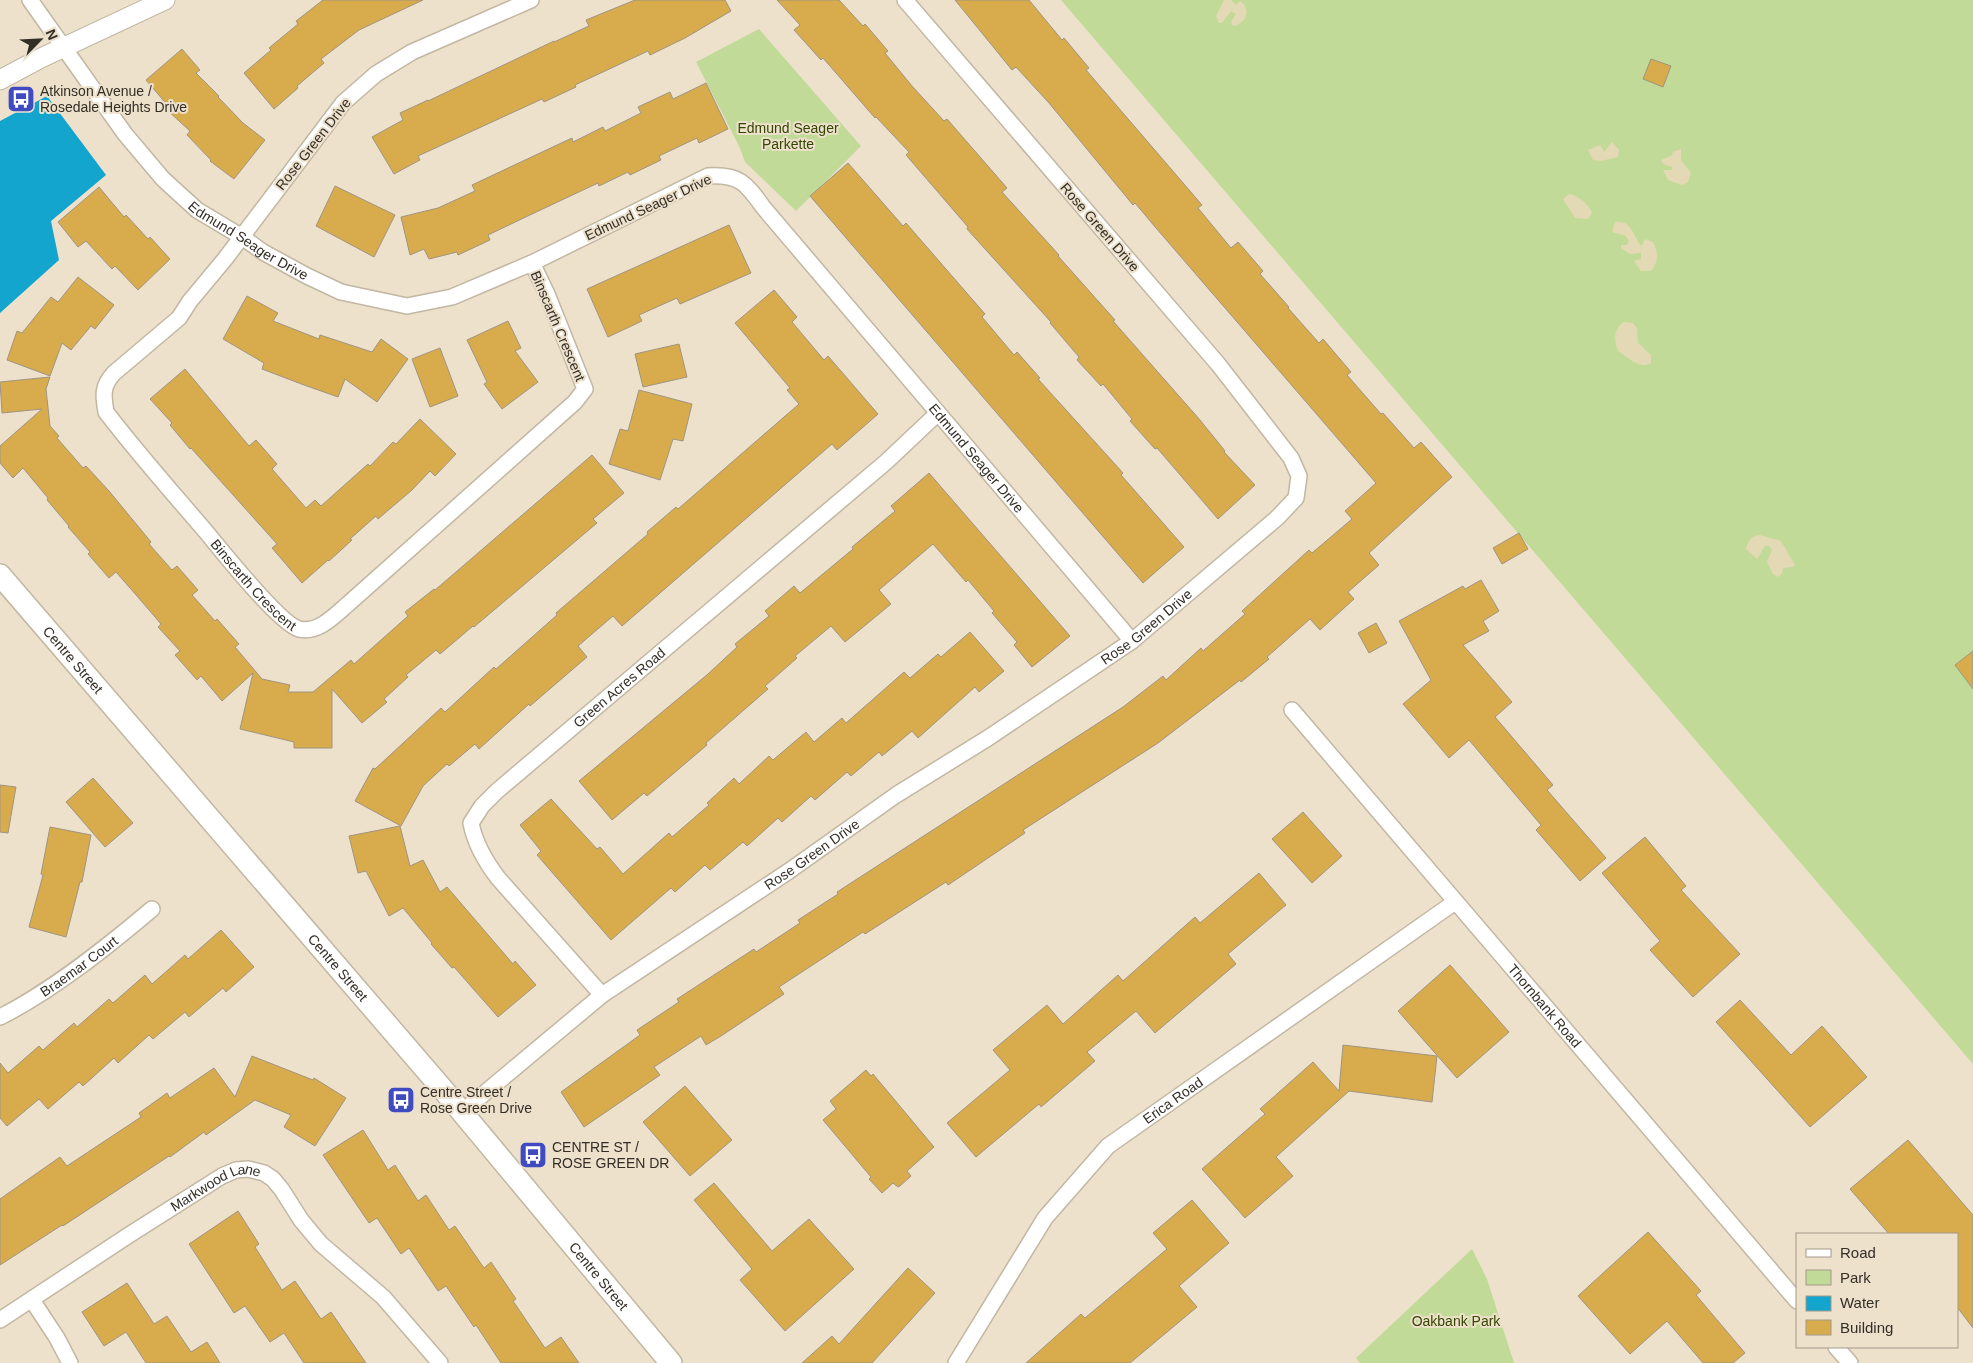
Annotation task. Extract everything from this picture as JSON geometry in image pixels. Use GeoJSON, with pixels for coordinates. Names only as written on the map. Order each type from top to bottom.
{"type":"FeatureCollection","features":[{"type":"Feature","properties":{"kind":"main road","name":"Centre Street"},"geometry":{"type":"LineString","coordinates":[[0,575],[462,1112],[671,1363]]}},
{"type":"Feature","properties":{"kind":"street","name":"Edmund Seager Drive"},"geometry":{"type":"LineString","coordinates":[[30,0],[125,134],[162,179],[197,210],[272,257],[341,292],[408,306],[452,296],[532,263],[708,176],[725,175],[748,186],[770,215],[1132,641]]}},
{"type":"Feature","properties":{"kind":"street"},"geometry":{"type":"LineString","coordinates":[[0,80],[165,0]]}},
{"type":"Feature","properties":{"kind":"street","name":"Rose Green Drive"},"geometry":{"type":"LineString","coordinates":[[242,237],[343,103],[376,74],[412,52],[531,0]]}},
{"type":"Feature","properties":{"kind":"street","name":"Rose Green Drive"},"geometry":{"type":"LineString","coordinates":[[462,1112],[602,995],[789,871],[896,795],[1019,718],[1132,641],[1277,518],[1296,498],[1299,476],[1291,458],[1276,437],[1218,364],[905,0]]}},
{"type":"Feature","properties":{"kind":"street","name":"Binscarth Crescent"},"geometry":{"type":"LineString","coordinates":[[242,237],[190,301],[179,318],[106,382],[103,398],[106,412],[133,446],[253,587],[285,619],[298,629],[310,630],[326,623],[575,402],[585,389],[532,263]]}},
{"type":"Feature","properties":{"kind":"street","name":"Green Acres Road"},"geometry":{"type":"LineString","coordinates":[[602,995],[498,878],[482,857],[471,823],[482,806],[497,790],[886,462],[938,413]]}},
{"type":"Feature","properties":{"kind":"street","name":"Thornbank Road"},"geometry":{"type":"LineString","coordinates":[[1292,710],[1796,1300]]}},
{"type":"Feature","properties":{"kind":"street","name":"Erica Road"},"geometry":{"type":"LineString","coordinates":[[956,1363],[1045,1218],[1108,1146],[1455,902]]}},
{"type":"Feature","properties":{"kind":"street","name":"Braemar Court"},"geometry":{"type":"LineString","coordinates":[[0,1017],[16,1009],[72,971],[116,939],[152,909]]}},
{"type":"Feature","properties":{"kind":"street","name":"Markwood Lane"},"geometry":{"type":"LineString","coordinates":[[0,1320],[222,1176],[236,1170],[256,1170],[272,1179],[282,1190],[301,1220],[321,1244],[383,1297],[440,1363]]}},
{"type":"Feature","properties":{"kind":"street"},"geometry":{"type":"LineString","coordinates":[[32,1300],[57,1338],[70,1363]]}},
{"type":"Feature","properties":{"kind":"street"},"geometry":{"type":"LineString","coordinates":[[1837,1348],[1850,1363]]}},
{"type":"Feature","properties":{"kind":"green space"},"geometry":{"type":"Polygon","coordinates":[[[1061,0],[1973,0],[1973,1064],[1061,0]]]}},
{"type":"Feature","properties":{"kind":"green space","name":"Edmund Seager Parkette"},"geometry":{"type":"Polygon","coordinates":[[[759,29],[861,146],[796,211],[745,162],[740,148],[696,62],[759,29]]]}},
{"type":"Feature","properties":{"kind":"green space","name":"Oakbank Park"},"geometry":{"type":"Polygon","coordinates":[[[1472,1249],[1487,1279],[1514,1363],[1360,1363],[1356,1358],[1472,1249]]]}},
{"type":"Feature","properties":{"kind":"sand"},"geometry":{"type":"Polygon","coordinates":[[[1224,0],[1231,0],[1236,5],[1240,1],[1244,4],[1246,16],[1238,25],[1233,26],[1231,22],[1236,14],[1231,11],[1222,23],[1219,23],[1216,16],[1224,0]]]}},
{"type":"Feature","properties":{"kind":"sand"},"geometry":{"type":"Polygon","coordinates":[[[1612,142],[1619,150],[1618,157],[1601,161],[1593,160],[1588,150],[1600,145],[1604,152],[1612,142]]]}},
{"type":"Feature","properties":{"kind":"sand"},"geometry":{"type":"Polygon","coordinates":[[[1681,149],[1681,160],[1691,173],[1688,182],[1682,185],[1668,180],[1663,170],[1672,170],[1672,167],[1663,164],[1661,160],[1681,149]]]}},
{"type":"Feature","properties":{"kind":"sand"},"geometry":{"type":"Polygon","coordinates":[[[1569,194],[1579,198],[1589,207],[1592,213],[1588,219],[1575,218],[1563,199],[1569,194]]]}},
{"type":"Feature","properties":{"kind":"sand"},"geometry":{"type":"Polygon","coordinates":[[[1615,222],[1628,225],[1640,245],[1642,245],[1645,239],[1653,242],[1657,257],[1651,271],[1641,271],[1634,261],[1641,259],[1641,253],[1630,254],[1621,248],[1621,245],[1627,245],[1629,241],[1626,236],[1612,232],[1615,222]]]}},
{"type":"Feature","properties":{"kind":"sand"},"geometry":{"type":"Polygon","coordinates":[[[1624,322],[1633,323],[1637,328],[1638,343],[1651,355],[1651,363],[1647,365],[1638,364],[1618,351],[1615,335],[1620,325],[1624,322]]]}},
{"type":"Feature","properties":{"kind":"sand"},"geometry":{"type":"Polygon","coordinates":[[[1760,535],[1781,541],[1795,565],[1783,568],[1782,574],[1778,577],[1773,574],[1767,562],[1772,550],[1769,546],[1765,546],[1757,559],[1746,549],[1750,539],[1760,535]]]}},
{"type":"Feature","properties":{"kind":"water"},"geometry":{"type":"Polygon","coordinates":[[[47,96],[106,175],[51,221],[59,260],[0,313],[0,121],[47,96]]]}},
{"type":"Feature","properties":{"kind":"building"},"geometry":{"type":"Polygon","coordinates":[[[323,0],[423,0],[359,30],[321,59],[324,63],[274,109],[244,73],[271,50],[269,48],[298,24],[296,21],[323,0]]]}},
{"type":"Feature","properties":{"kind":"building"},"geometry":{"type":"Polygon","coordinates":[[[635,0],[725,0],[731,11],[685,38],[650,55],[648,51],[575,85],[576,87],[544,102],[542,99],[418,156],[420,160],[394,174],[372,137],[403,120],[400,113],[589,26],[586,20],[635,0]]]}},
{"type":"Feature","properties":{"kind":"building"},"geometry":{"type":"Polygon","coordinates":[[[777,0],[839,0],[863,26],[865,24],[888,51],[885,53],[912,86],[944,121],[947,119],[1007,188],[1002,192],[1059,255],[1115,320],[1113,321],[1200,420],[1224,452],[1255,485],[1218,519],[1157,448],[1155,449],[1130,421],[1132,419],[1103,384],[1101,386],[1077,360],[1079,357],[1051,322],[967,229],[968,227],[906,155],[909,152],[875,118],[823,58],[821,60],[794,30],[800,25],[777,0]]]}},
{"type":"Feature","properties":{"kind":"building"},"geometry":{"type":"Polygon","coordinates":[[[955,0],[1029,0],[1062,40],[1064,38],[1089,68],[1086,70],[1202,205],[1198,208],[1231,248],[1238,242],[1263,271],[1260,274],[1288,308],[1319,343],[1323,339],[1351,372],[1347,375],[1381,414],[1383,413],[1414,448],[1421,442],[1452,477],[1369,553],[1379,565],[1348,592],[1354,599],[1320,630],[1310,619],[1267,657],[1269,659],[1241,682],[1240,680],[1158,743],[1023,830],[1025,833],[948,885],[946,882],[865,934],[863,932],[779,987],[784,994],[721,1036],[706,1045],[701,1036],[654,1067],[660,1075],[584,1127],[561,1092],[640,1035],[637,1030],[679,1002],[677,999],[754,949],[756,952],[800,923],[798,920],[838,894],[837,892],[1123,707],[1163,676],[1166,680],[1201,648],[1203,651],[1245,614],[1242,611],[1309,550],[1312,553],[1352,519],[1345,511],[1376,483],[1135,203],[1133,205],[1049,103],[1016,67],[1012,70],[955,0]]]}},
{"type":"Feature","properties":{"kind":"building"},"geometry":{"type":"Polygon","coordinates":[[[182,49],[200,70],[196,73],[243,123],[265,140],[234,179],[210,161],[187,135],[190,131],[167,110],[169,107],[146,80],[182,49]]]}},
{"type":"Feature","properties":{"kind":"building"},"geometry":{"type":"Polygon","coordinates":[[[1651,59],[1671,66],[1663,87],[1643,79],[1651,59]]]}},
{"type":"Feature","properties":{"kind":"building"},"geometry":{"type":"Polygon","coordinates":[[[706,83],[728,129],[699,143],[697,138],[659,156],[661,160],[630,175],[628,172],[599,186],[598,183],[488,235],[490,240],[458,255],[457,252],[429,259],[424,249],[410,255],[401,217],[438,208],[475,191],[472,185],[572,138],[573,142],[603,127],[605,131],[641,113],[638,107],[670,92],[673,99],[706,83]]]}},
{"type":"Feature","properties":{"kind":"building"},"geometry":{"type":"Polygon","coordinates":[[[848,163],[903,226],[906,223],[985,314],[982,317],[1014,355],[1017,352],[1040,378],[1038,379],[1123,473],[1121,475],[1184,547],[1143,583],[810,196],[848,163]]]}},
{"type":"Feature","properties":{"kind":"building"},"geometry":{"type":"Polygon","coordinates":[[[335,186],[395,215],[374,257],[316,226],[335,186]]]}},
{"type":"Feature","properties":{"kind":"building"},"geometry":{"type":"Polygon","coordinates":[[[99,187],[124,217],[126,215],[170,259],[138,290],[115,266],[112,269],[86,241],[78,247],[58,222],[99,187]]]}},
{"type":"Feature","properties":{"kind":"building"},"geometry":{"type":"Polygon","coordinates":[[[729,225],[751,273],[680,304],[677,298],[639,315],[642,321],[608,337],[587,289],[729,225]]]}},
{"type":"Feature","properties":{"kind":"building"},"geometry":{"type":"Polygon","coordinates":[[[78,277],[114,305],[95,329],[91,326],[71,350],[62,343],[50,376],[7,360],[17,331],[22,333],[51,297],[58,302],[78,277]]]}},
{"type":"Feature","properties":{"kind":"building"},"geometry":{"type":"Polygon","coordinates":[[[774,290],[797,317],[792,322],[824,360],[828,356],[878,414],[837,450],[832,444],[622,626],[613,616],[578,646],[587,657],[530,706],[529,704],[479,749],[475,744],[449,766],[447,764],[423,786],[401,826],[355,801],[373,768],[375,769],[441,708],[445,712],[494,667],[496,669],[557,615],[556,613],[648,534],[647,532],[676,507],[678,509],[799,404],[787,390],[790,388],[735,323],[774,290]]]}},
{"type":"Feature","properties":{"kind":"building"},"geometry":{"type":"Polygon","coordinates":[[[247,296],[278,313],[273,321],[319,339],[320,335],[372,352],[381,339],[408,359],[377,402],[345,379],[338,397],[262,369],[264,363],[223,339],[247,296]]]}},
{"type":"Feature","properties":{"kind":"building"},"geometry":{"type":"Polygon","coordinates":[[[508,321],[521,348],[515,351],[538,382],[502,409],[484,384],[487,382],[467,340],[508,321]]]}},
{"type":"Feature","properties":{"kind":"building"},"geometry":{"type":"Polygon","coordinates":[[[679,344],[687,377],[643,387],[635,354],[679,344]]]}},
{"type":"Feature","properties":{"kind":"building"},"geometry":{"type":"Polygon","coordinates":[[[440,348],[458,396],[430,407],[412,359],[440,348]]]}},
{"type":"Feature","properties":{"kind":"building"},"geometry":{"type":"Polygon","coordinates":[[[185,369],[249,446],[256,440],[277,464],[272,469],[306,508],[315,500],[321,506],[368,464],[370,466],[393,442],[396,444],[420,419],[456,454],[435,476],[430,471],[412,490],[378,519],[376,516],[329,561],[302,583],[272,548],[277,544],[190,449],[170,425],[172,423],[150,399],[185,369]]]}},
{"type":"Feature","properties":{"kind":"building"},"geometry":{"type":"Polygon","coordinates":[[[50,377],[46,389],[50,426],[59,436],[57,438],[83,468],[86,466],[109,491],[151,542],[149,544],[172,570],[177,566],[198,590],[192,595],[239,644],[235,647],[262,679],[290,685],[288,692],[313,692],[351,660],[354,664],[408,616],[405,612],[435,590],[592,455],[624,493],[593,519],[597,523],[474,627],[440,654],[436,650],[406,675],[408,677],[384,699],[387,702],[362,723],[332,689],[332,748],[294,748],[294,742],[240,729],[253,673],[222,701],[201,676],[197,680],[175,655],[180,651],[158,627],[161,624],[116,572],[109,578],[88,554],[90,552],[68,527],[47,500],[48,498],[23,468],[13,478],[0,463],[0,446],[42,409],[2,413],[0,382],[50,377]]]}},
{"type":"Feature","properties":{"kind":"building"},"geometry":{"type":"Polygon","coordinates":[[[639,390],[692,404],[683,441],[673,439],[660,480],[609,464],[620,429],[628,431],[639,390]]]}},
{"type":"Feature","properties":{"kind":"building"},"geometry":{"type":"Polygon","coordinates":[[[929,473],[1070,636],[1032,667],[1014,645],[1017,642],[992,613],[994,611],[968,580],[966,582],[933,544],[879,590],[891,604],[845,642],[831,626],[795,656],[797,658],[765,686],[768,689],[706,743],[707,745],[647,796],[644,793],[612,820],[579,781],[708,674],[737,647],[735,644],[769,616],[765,611],[794,586],[800,593],[853,549],[852,547],[895,511],[891,506],[929,473]]]}},
{"type":"Feature","properties":{"kind":"building"},"geometry":{"type":"Polygon","coordinates":[[[1519,533],[1528,549],[1502,564],[1493,548],[1519,533]]]}},
{"type":"Feature","properties":{"kind":"building"},"geometry":{"type":"Polygon","coordinates":[[[1481,580],[1499,611],[1483,621],[1489,631],[1463,645],[1512,702],[1495,717],[1553,785],[1547,790],[1606,858],[1580,881],[1536,830],[1541,825],[1469,740],[1449,758],[1403,704],[1431,680],[1399,621],[1463,586],[1465,589],[1481,580]]]}},
{"type":"Feature","properties":{"kind":"building"},"geometry":{"type":"Polygon","coordinates":[[[1376,623],[1387,643],[1369,653],[1358,633],[1376,623]]]}},
{"type":"Feature","properties":{"kind":"building"},"geometry":{"type":"Polygon","coordinates":[[[970,632],[1004,671],[979,692],[975,687],[918,738],[912,731],[882,756],[879,752],[851,776],[847,772],[815,800],[811,796],[782,822],[778,818],[747,846],[743,842],[710,870],[705,865],[675,892],[671,888],[611,940],[537,855],[541,851],[520,825],[551,799],[597,849],[600,847],[623,874],[669,833],[672,837],[709,805],[707,803],[734,778],[739,784],[769,756],[773,760],[806,732],[814,742],[842,718],[846,723],[904,672],[910,678],[938,654],[941,657],[970,632]]]}},
{"type":"Feature","properties":{"kind":"building"},"geometry":{"type":"Polygon","coordinates":[[[1973,651],[1973,689],[1955,665],[1973,651]]]}},
{"type":"Feature","properties":{"kind":"building"},"geometry":{"type":"Polygon","coordinates":[[[93,778],[133,823],[105,847],[66,802],[93,778]]]}},
{"type":"Feature","properties":{"kind":"building"},"geometry":{"type":"Polygon","coordinates":[[[0,785],[16,787],[8,833],[0,832],[0,785]]]}},
{"type":"Feature","properties":{"kind":"building"},"geometry":{"type":"Polygon","coordinates":[[[1303,812],[1342,856],[1312,883],[1272,839],[1303,812]]]}},
{"type":"Feature","properties":{"kind":"building"},"geometry":{"type":"Polygon","coordinates":[[[400,826],[410,866],[423,860],[440,892],[447,887],[513,964],[515,961],[536,985],[498,1017],[431,944],[403,908],[389,916],[366,871],[358,873],[349,836],[400,826]]]}},
{"type":"Feature","properties":{"kind":"building"},"geometry":{"type":"Polygon","coordinates":[[[50,827],[91,835],[82,882],[80,882],[66,937],[29,927],[43,875],[41,874],[50,827]]]}},
{"type":"Feature","properties":{"kind":"building"},"geometry":{"type":"Polygon","coordinates":[[[1645,837],[1686,886],[1681,890],[1740,954],[1693,997],[1650,950],[1660,941],[1602,873],[1645,837]]]}},
{"type":"Feature","properties":{"kind":"building"},"geometry":{"type":"Polygon","coordinates":[[[1259,873],[1286,905],[1228,954],[1236,964],[1155,1033],[1136,1011],[1087,1052],[1095,1061],[1041,1107],[1039,1104],[976,1157],[947,1123],[1010,1070],[993,1050],[1047,1005],[1063,1024],[1118,975],[1123,981],[1195,917],[1200,923],[1259,873]]]}},
{"type":"Feature","properties":{"kind":"building"},"geometry":{"type":"Polygon","coordinates":[[[221,930],[254,967],[226,992],[223,988],[189,1017],[185,1012],[153,1039],[149,1035],[118,1063],[114,1058],[83,1086],[79,1082],[48,1109],[39,1099],[7,1126],[0,1118],[0,1063],[8,1073],[39,1046],[43,1050],[74,1023],[77,1027],[109,999],[113,1003],[145,975],[152,984],[185,955],[188,959],[221,930]]]}},
{"type":"Feature","properties":{"kind":"building"},"geometry":{"type":"Polygon","coordinates":[[[1450,965],[1509,1032],[1457,1078],[1398,1011],[1450,965]]]}},
{"type":"Feature","properties":{"kind":"building"},"geometry":{"type":"Polygon","coordinates":[[[1740,1000],[1791,1055],[1822,1026],[1867,1077],[1810,1127],[1716,1022],[1740,1000]]]}},
{"type":"Feature","properties":{"kind":"building"},"geometry":{"type":"Polygon","coordinates":[[[1343,1045],[1437,1056],[1432,1102],[1349,1091],[1276,1157],[1293,1176],[1245,1218],[1202,1169],[1265,1114],[1260,1109],[1313,1062],[1339,1091],[1343,1045]]]}},
{"type":"Feature","properties":{"kind":"building"},"geometry":{"type":"Polygon","coordinates":[[[252,1056],[313,1080],[314,1078],[346,1098],[315,1146],[284,1127],[291,1115],[255,1100],[206,1135],[204,1132],[170,1157],[0,1265],[0,1199],[60,1157],[67,1166],[141,1117],[139,1113],[167,1093],[170,1098],[214,1068],[235,1097],[252,1056]]]}},
{"type":"Feature","properties":{"kind":"building"},"geometry":{"type":"Polygon","coordinates":[[[866,1070],[871,1076],[873,1074],[934,1147],[907,1171],[911,1176],[900,1186],[898,1187],[893,1183],[882,1193],[869,1179],[871,1177],[823,1120],[836,1109],[830,1101],[866,1070]]]}},
{"type":"Feature","properties":{"kind":"building"},"geometry":{"type":"Polygon","coordinates":[[[685,1086],[732,1140],[690,1176],[643,1122],[685,1086]]]}},
{"type":"Feature","properties":{"kind":"building"},"geometry":{"type":"Polygon","coordinates":[[[363,1130],[388,1170],[395,1165],[418,1201],[426,1195],[449,1230],[455,1226],[484,1268],[491,1262],[516,1299],[513,1301],[545,1348],[561,1337],[579,1363],[501,1363],[476,1325],[474,1327],[446,1286],[438,1291],[409,1248],[401,1254],[377,1218],[369,1223],[323,1155],[363,1130]]]}},
{"type":"Feature","properties":{"kind":"building"},"geometry":{"type":"Polygon","coordinates":[[[1908,1140],[1973,1215],[1973,1328],[1958,1308],[1958,1233],[1888,1233],[1850,1189],[1908,1140]]]}},
{"type":"Feature","properties":{"kind":"building"},"geometry":{"type":"Polygon","coordinates":[[[714,1183],[772,1251],[809,1219],[854,1269],[785,1331],[740,1280],[752,1269],[694,1200],[714,1183]]]}},
{"type":"Feature","properties":{"kind":"building"},"geometry":{"type":"Polygon","coordinates":[[[1192,1200],[1229,1243],[1179,1286],[1197,1307],[1130,1363],[1026,1363],[1081,1314],[1085,1318],[1167,1249],[1153,1233],[1192,1200]]]}},
{"type":"Feature","properties":{"kind":"building"},"geometry":{"type":"Polygon","coordinates":[[[238,1211],[259,1244],[255,1247],[282,1290],[295,1281],[321,1319],[331,1312],[366,1363],[304,1363],[284,1333],[270,1342],[245,1306],[234,1313],[189,1244],[238,1211]]]}},
{"type":"Feature","properties":{"kind":"building"},"geometry":{"type":"Polygon","coordinates":[[[1648,1232],[1701,1291],[1696,1295],[1745,1353],[1733,1363],[1703,1363],[1667,1321],[1630,1354],[1578,1296],[1648,1232]]]}},
{"type":"Feature","properties":{"kind":"building"},"geometry":{"type":"Polygon","coordinates":[[[908,1268],[935,1293],[872,1363],[802,1363],[832,1336],[839,1344],[908,1268]]]}},
{"type":"Feature","properties":{"kind":"building"},"geometry":{"type":"Polygon","coordinates":[[[127,1283],[154,1324],[167,1316],[191,1352],[207,1342],[220,1363],[146,1363],[126,1332],[104,1346],[82,1312],[127,1283]]]}},
{"type":"Feature","properties":{"kind":"place","name":"Atkinson Avenue / Rosedale Heights Drive"},"geometry":{"type":"Point","coordinates":[21,99]}},
{"type":"Feature","properties":{"kind":"place","name":"Centre Street / Rose Green Drive"},"geometry":{"type":"Point","coordinates":[401,1100]}},
{"type":"Feature","properties":{"kind":"place","name":"CENTRE ST / ROSE GREEN DR"},"geometry":{"type":"Point","coordinates":[533,1155]}}]}
